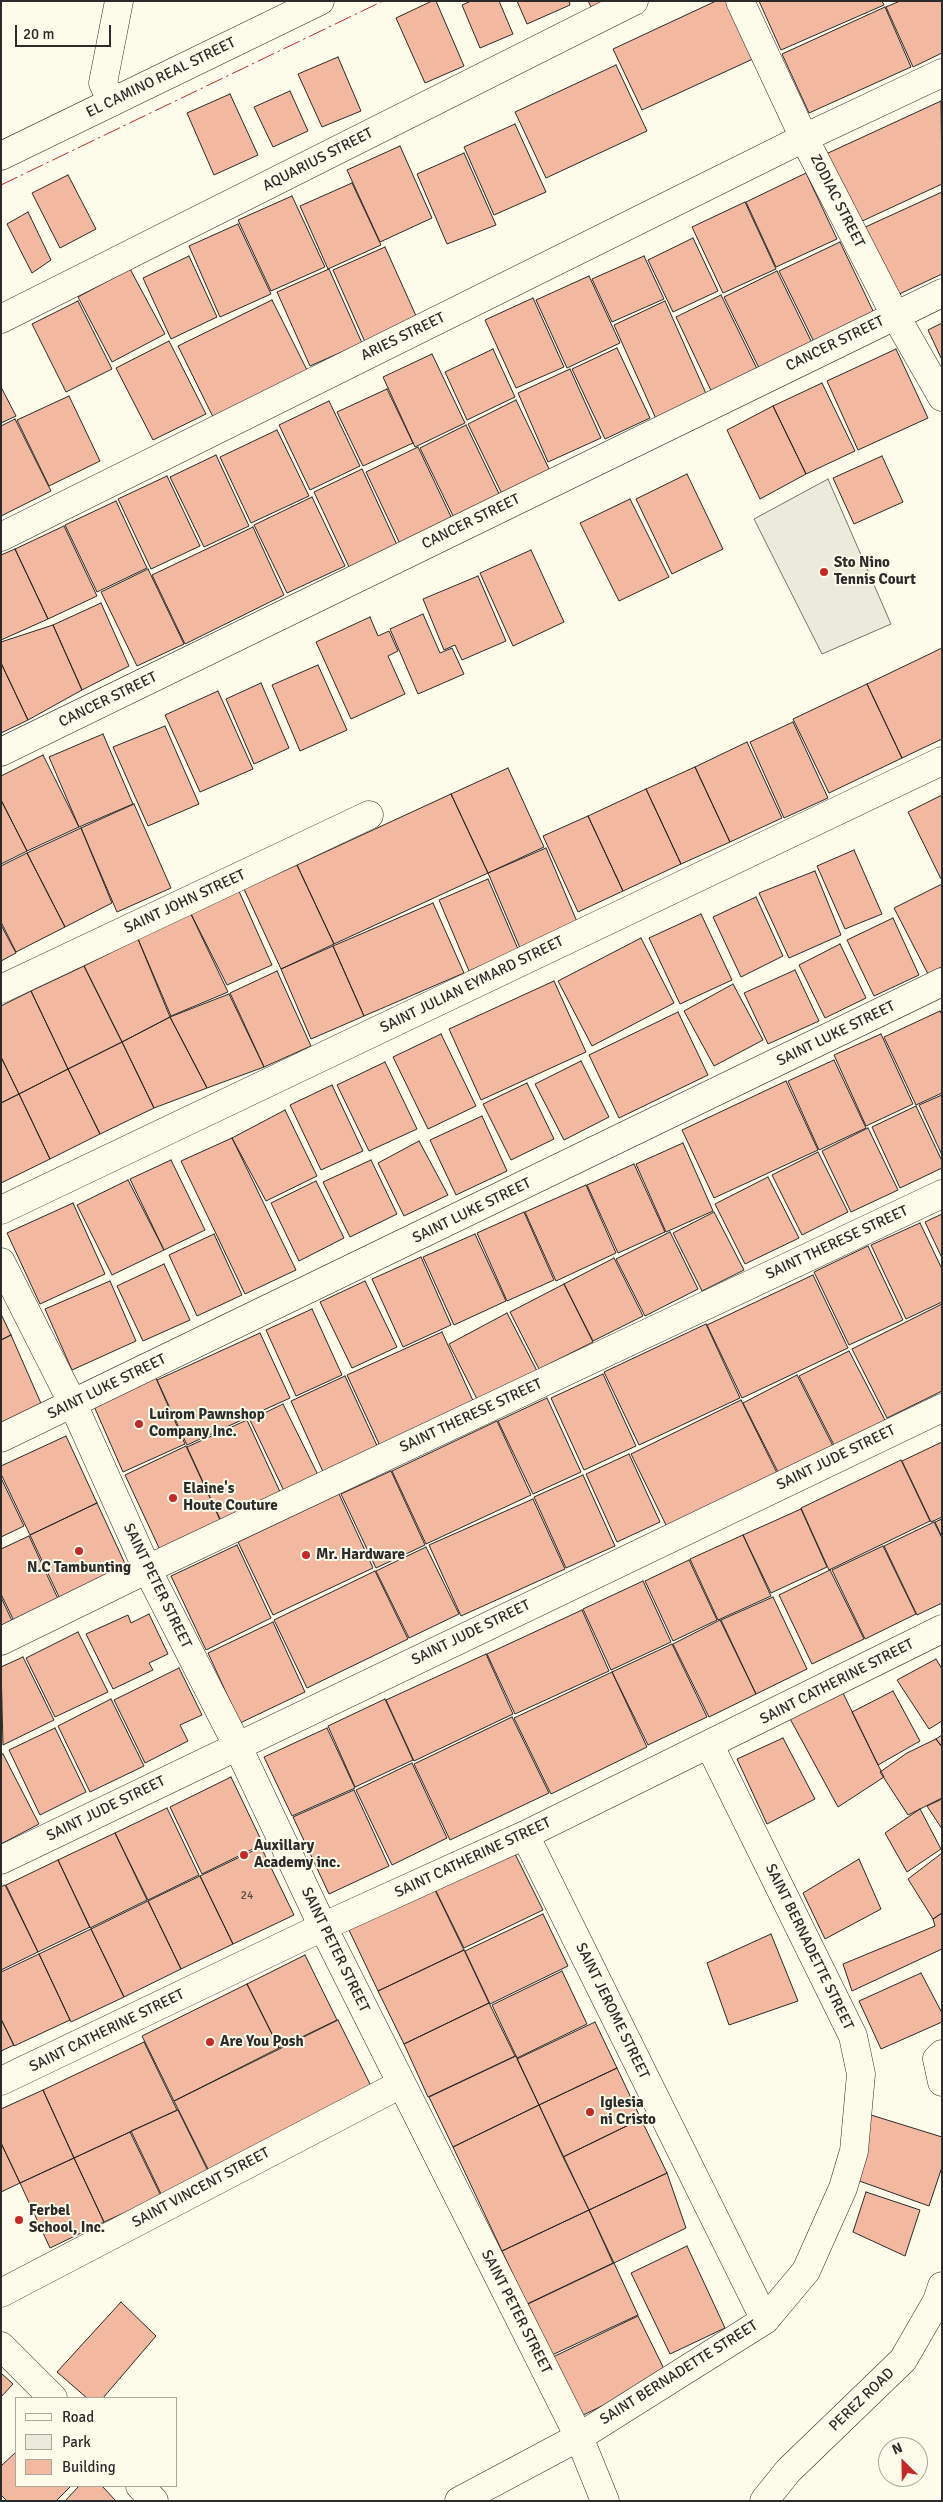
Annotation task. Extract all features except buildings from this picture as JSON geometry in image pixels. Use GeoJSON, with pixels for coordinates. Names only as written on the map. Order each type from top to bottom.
{"type":"FeatureCollection","features":[{"type":"Feature","properties":{"kind":"street"},"geometry":{"type":"LineString","coordinates":[[112,102],[103,83],[119,1]]}},
{"type":"Feature","properties":{"kind":"street","name":"EL CAMINO REAL STREET"},"geometry":{"type":"LineString","coordinates":[[1,156],[320,1]]}},
{"type":"Feature","properties":{"kind":"street","name":"AQUARIUS STREET"},"geometry":{"type":"LineString","coordinates":[[1,319],[634,1]]}},
{"type":"Feature","properties":{"kind":"street","name":"ZODIAC STREET"},"geometry":{"type":"LineString","coordinates":[[740,1],[804,138],[895,315],[942,397]]}},
{"type":"Feature","properties":{"kind":"street","name":"ARIES STREET"},"geometry":{"type":"LineString","coordinates":[[1,537],[804,138],[942,72]]}},
{"type":"Feature","properties":{"kind":"street","name":"CANCER STREET"},"geometry":{"type":"LineString","coordinates":[[1,752],[942,292]]}},
{"type":"Feature","properties":{"kind":"street","name":"SAINT JULIAN EYMARD STREET"},"geometry":{"type":"LineString","coordinates":[[1,1210],[942,761]]}},
{"type":"Feature","properties":{"kind":"street","name":"SAINT JOHN STREET"},"geometry":{"type":"LineString","coordinates":[[1,989],[369,815]]}},
{"type":"Feature","properties":{"kind":"street","name":"SAINT LUKE STREET"},"geometry":{"type":"LineString","coordinates":[[1,1438],[942,982]]}},
{"type":"Feature","properties":{"kind":"street","name":"SAINT THERESE STREET"},"geometry":{"type":"LineString","coordinates":[[1,1641],[147,1569],[942,1194]]}},
{"type":"Feature","properties":{"kind":"street","name":"SAINT PETER STREET"},"geometry":{"type":"LineString","coordinates":[[1,1262],[73,1404],[147,1569],[237,1745],[323,1928],[579,2437],[605,2501]]}},
{"type":"Feature","properties":{"kind":"street","name":"SAINT JUDE STREET"},"geometry":{"type":"LineString","coordinates":[[1,1860],[942,1408]]}},
{"type":"Feature","properties":{"kind":"street","name":"SAINT CATHERINE STREET"},"geometry":{"type":"LineString","coordinates":[[1,2081],[323,1928],[525,1835],[710,1746],[942,1629]]}},
{"type":"Feature","properties":{"kind":"street","name":"SAINT BERNADETTE STREET"},"geometry":{"type":"LineString","coordinates":[[459,2501],[579,2437],[765,2320],[806,2271],[843,2188],[854,2151],[861,2074],[853,2036],[710,1746]]}},
{"type":"Feature","properties":{"kind":"street","name":"SAINT JEROME STREET"},"geometry":{"type":"LineString","coordinates":[[525,1835],[765,2320]]}},
{"type":"Feature","properties":{"kind":"street"},"geometry":{"type":"LineString","coordinates":[[942,2054],[937,2059],[942,2082]]}},
{"type":"Feature","properties":{"kind":"street","name":"SAINT VINCENT STREET"},"geometry":{"type":"LineString","coordinates":[[1,2293],[402,2084]]}},
{"type":"Feature","properties":{"kind":"street","name":"PEREZ ROAD"},"geometry":{"type":"LineString","coordinates":[[764,2501],[788,2471],[903,2360],[937,2301],[942,2286]]}},
{"type":"Feature","properties":{"kind":"street"},"geometry":{"type":"LineString","coordinates":[[1,2346],[52,2397]]}},
{"type":"Feature","properties":{"kind":"street"},"geometry":{"type":"LineString","coordinates":[[141,2487],[154,2501]]}},
{"type":"Feature","properties":{"kind":"green space","name":"Sto Nino Tennis Court"},"geometry":{"type":"Polygon","coordinates":[[[828,479],[891,624],[822,654],[754,519],[828,479]]]}},
{"type":"Feature","properties":{"kind":"power"},"geometry":{"type":"LineString","coordinates":[[1,185],[383,1]]}},
{"type":"Feature","properties":{"kind":"place","name":"Sto Nino Tennis Court"},"geometry":{"type":"Point","coordinates":[824,572]}},
{"type":"Feature","properties":{"kind":"place","name":"Luirom Pawnshop Company Inc."},"geometry":{"type":"Point","coordinates":[139,1424]}},
{"type":"Feature","properties":{"kind":"place","name":"Elaine's Houte Couture"},"geometry":{"type":"Point","coordinates":[173,1498]}},
{"type":"Feature","properties":{"kind":"place","name":"N.C Tambunting"},"geometry":{"type":"Point","coordinates":[79,1551]}},
{"type":"Feature","properties":{"kind":"place","name":"Mr. Hardware"},"geometry":{"type":"Point","coordinates":[306,1555]}},
{"type":"Feature","properties":{"kind":"place","name":"Auxillary Academy inc."},"geometry":{"type":"Point","coordinates":[244,1855]}},
{"type":"Feature","properties":{"kind":"place","name":"Are You Posh"},"geometry":{"type":"Point","coordinates":[210,2042]}},
{"type":"Feature","properties":{"kind":"place","name":"Iglesia ni Cristo"},"geometry":{"type":"Point","coordinates":[590,2112]}},
{"type":"Feature","properties":{"kind":"place","name":"Ferbel School, Inc."},"geometry":{"type":"Point","coordinates":[19,2220]}}]}
